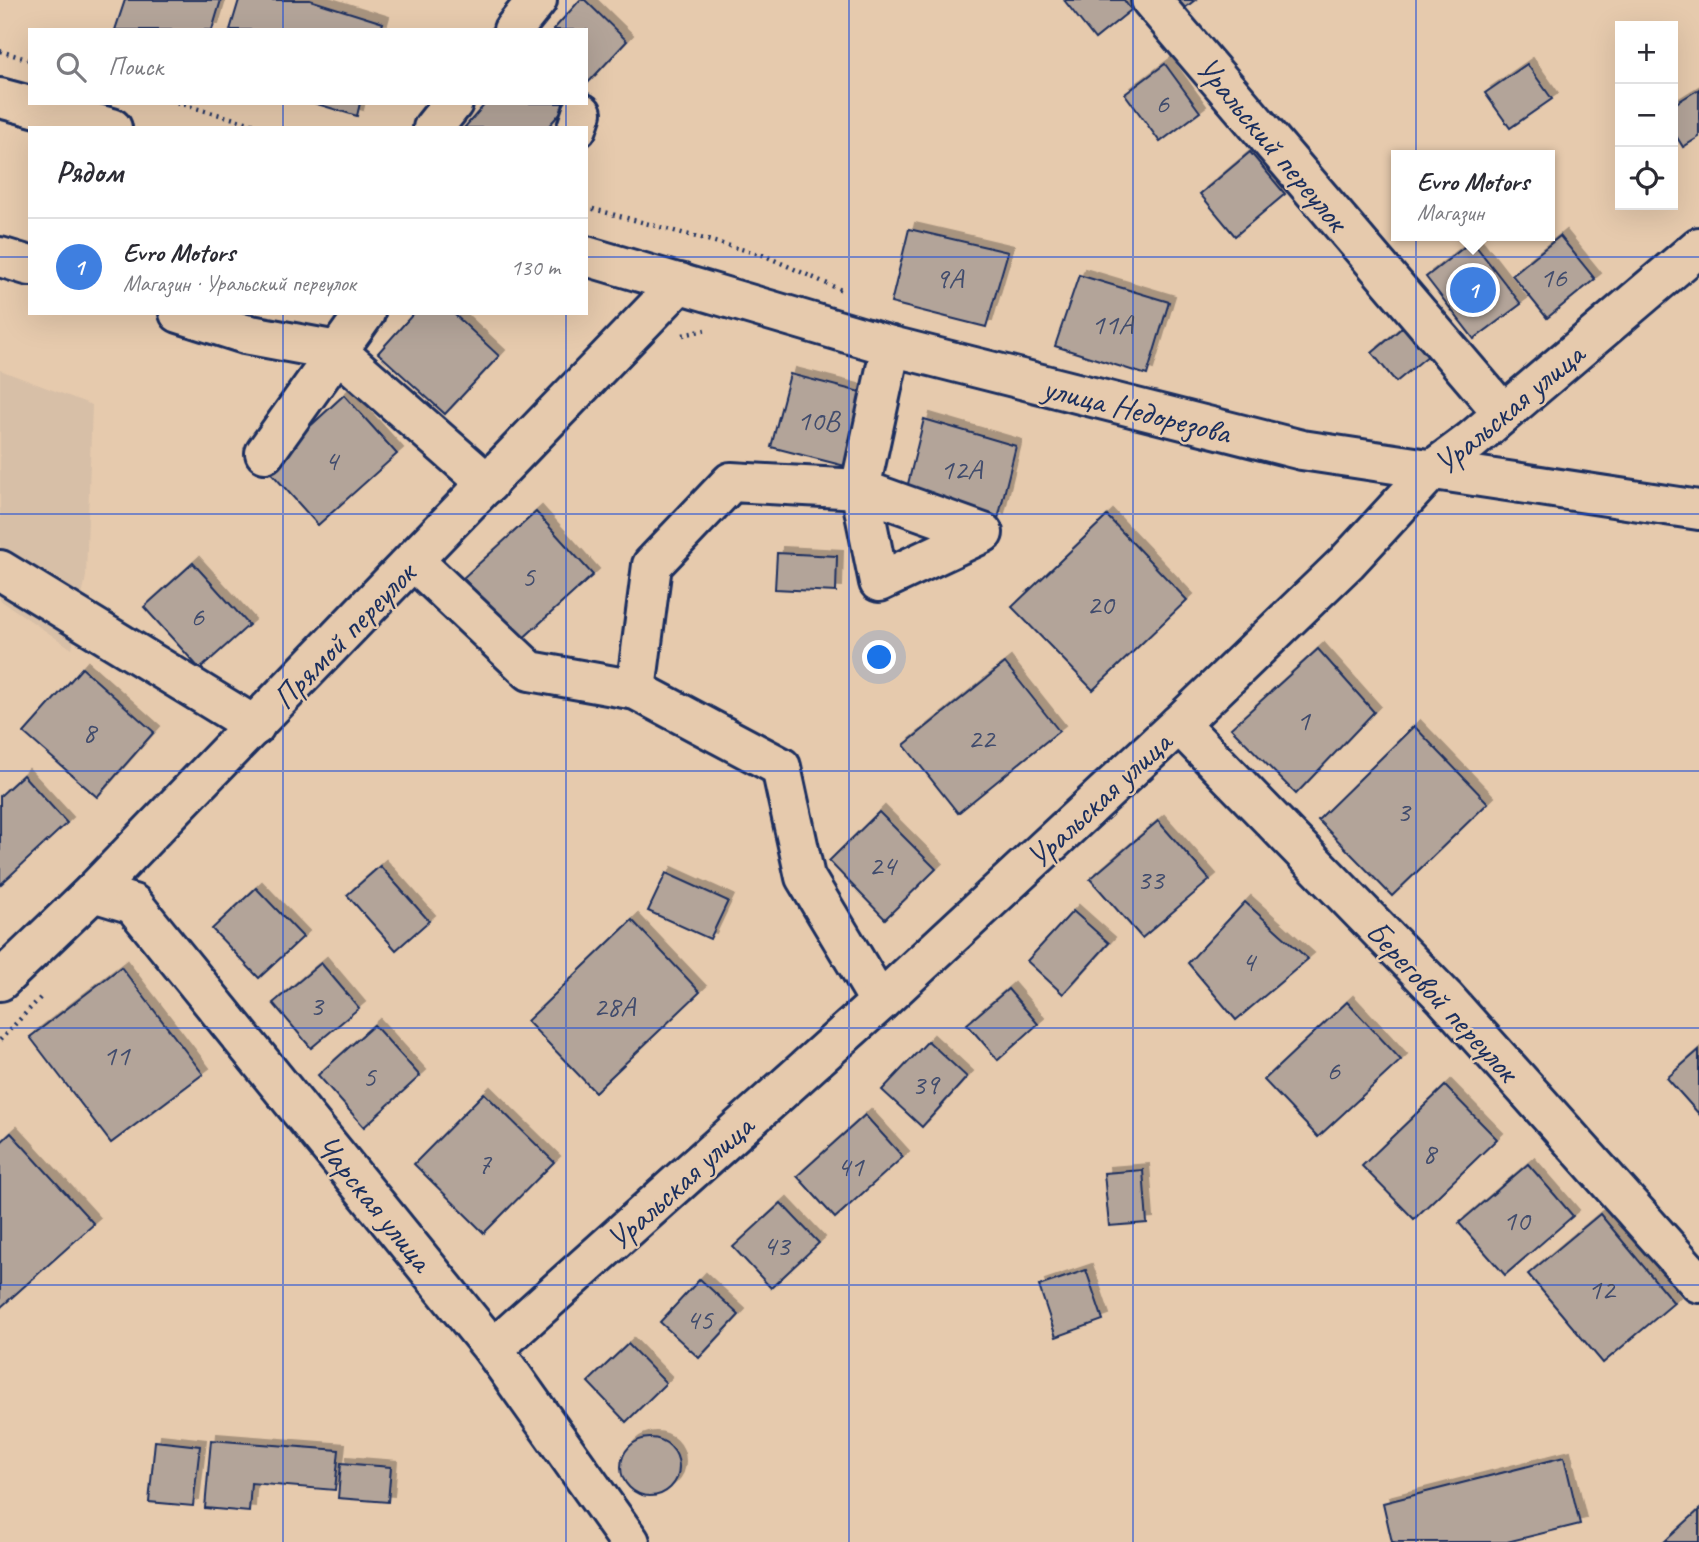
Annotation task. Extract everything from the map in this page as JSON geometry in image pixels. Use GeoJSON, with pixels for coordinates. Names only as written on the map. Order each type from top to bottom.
{"type":"FeatureCollection","features":[{"type":"Feature","properties":{"kind":"street"},"geometry":{"type":"LineString","coordinates":[[515,28],[537,0]]}},
{"type":"Feature","properties":{"kind":"street","name":"Уральский переулок"},"geometry":{"type":"LineString","coordinates":[[1151,0],[1503,413]]}},
{"type":"Feature","properties":{"kind":"street"},"geometry":{"type":"LineString","coordinates":[[0,98],[105,126]]}},
{"type":"Feature","properties":{"kind":"street"},"geometry":{"type":"LineString","coordinates":[[435,126],[451,105]]}},
{"type":"Feature","properties":{"kind":"street","name":"Уральская улица"},"geometry":{"type":"LineString","coordinates":[[493,1349],[880,1002],[1179,724],[1347,562],[1432,470],[1699,247]]}},
{"type":"Feature","properties":{"kind":"street"},"geometry":{"type":"LineString","coordinates":[[0,257],[28,265]]}},
{"type":"Feature","properties":{"kind":"street","name":"улица Недорезова"},"geometry":{"type":"LineString","coordinates":[[588,257],[891,346],[1277,444],[1699,510]]}},
{"type":"Feature","properties":{"kind":"street","name":"Прямой переулок"},"geometry":{"type":"LineString","coordinates":[[0,981],[93,892],[255,726],[680,283]]}},
{"type":"Feature","properties":{"kind":"street"},"geometry":{"type":"LineString","coordinates":[[185,315],[244,334],[337,351],[488,484]]}},
{"type":"Feature","properties":{"kind":"street"},"geometry":{"type":"LineString","coordinates":[[265,453],[364,315]]}},
{"type":"Feature","properties":{"kind":"street"},"geometry":{"type":"LineString","coordinates":[[636,690],[652,565],[731,482],[859,489],[891,346]]}},
{"type":"Feature","properties":{"kind":"street"},"geometry":{"type":"LineString","coordinates":[[414,561],[530,671],[636,690],[781,767],[805,877],[880,1002]]}},
{"type":"Feature","properties":{"kind":"street"},"geometry":{"type":"LineString","coordinates":[[0,570],[255,726]]}},
{"type":"Feature","properties":{"kind":"street","name":"Береговой переулок"},"geometry":{"type":"LineString","coordinates":[[1179,724],[1445,998],[1699,1283]]}},
{"type":"Feature","properties":{"kind":"street","name":"Чарская улица"},"geometry":{"type":"LineString","coordinates":[[93,892],[133,904],[493,1349],[630,1542]]}},
{"type":"Feature","properties":{"kind":"path"},"geometry":{"type":"LineString","coordinates":[[0,51],[28,59]]}},
{"type":"Feature","properties":{"kind":"path"},"geometry":{"type":"LineString","coordinates":[[184,105],[260,126]]}},
{"type":"Feature","properties":{"kind":"path"},"geometry":{"type":"LineString","coordinates":[[588,208],[763,255]]}},
{"type":"Feature","properties":{"kind":"path"},"geometry":{"type":"LineString","coordinates":[[681,336],[706,330],[716,333]]}},
{"type":"Feature","properties":{"kind":"shaded area"},"geometry":{"type":"Polygon","coordinates":[[[0,370],[92,405],[86,576],[72,649],[0,600],[0,370]]]}},
{"type":"Feature","properties":{"kind":"building"},"geometry":{"type":"Polygon","coordinates":[[[125,0],[221,0],[213,28],[116,28],[125,0]]]}},
{"type":"Feature","properties":{"kind":"building"},"geometry":{"type":"Polygon","coordinates":[[[239,0],[310,0],[383,23],[382,28],[231,28],[239,0]]]}},
{"type":"Feature","properties":{"kind":"building"},"geometry":{"type":"Polygon","coordinates":[[[580,0],[585,0],[627,41],[588,83],[588,28],[555,28],[580,0]]]}},
{"type":"Feature","properties":{"kind":"building"},"geometry":{"type":"Polygon","coordinates":[[[1064,0],[1124,0],[1131,10],[1095,39],[1064,0]]]}},
{"type":"Feature","properties":{"kind":"building"},"geometry":{"type":"Polygon","coordinates":[[[1166,0],[1195,0],[1177,14],[1166,0]]]}},
{"type":"Feature","properties":{"kind":"building"},"geometry":{"type":"Polygon","coordinates":[[[1165,64],[1200,112],[1160,142],[1125,94],[1165,64]]]}},
{"type":"Feature","properties":{"kind":"building"},"geometry":{"type":"Polygon","coordinates":[[[1527,64],[1552,99],[1510,128],[1485,93],[1527,64]]]}},
{"type":"Feature","properties":{"kind":"building"},"geometry":{"type":"Polygon","coordinates":[[[1699,89],[1699,137],[1683,147],[1678,139],[1678,102],[1699,89]]]}},
{"type":"Feature","properties":{"kind":"building"},"geometry":{"type":"Polygon","coordinates":[[[321,105],[360,105],[357,116],[321,105]]]}},
{"type":"Feature","properties":{"kind":"building"},"geometry":{"type":"Polygon","coordinates":[[[484,105],[567,105],[549,126],[466,126],[484,105]]]}},
{"type":"Feature","properties":{"kind":"building"},"geometry":{"type":"Polygon","coordinates":[[[1250,152],[1285,194],[1235,236],[1200,194],[1250,152]]]}},
{"type":"Feature","properties":{"kind":"building"},"geometry":{"type":"Polygon","coordinates":[[[909,229],[1008,252],[986,327],[891,303],[909,229]]]}},
{"type":"Feature","properties":{"kind":"building"},"geometry":{"type":"Polygon","coordinates":[[[1560,236],[1595,279],[1547,318],[1512,275],[1560,236]]]}},
{"type":"Feature","properties":{"kind":"building"},"geometry":{"type":"Polygon","coordinates":[[[1472,241],[1521,304],[1474,339],[1426,277],[1472,241]]]}},
{"type":"Feature","properties":{"kind":"building"},"geometry":{"type":"Polygon","coordinates":[[[1079,275],[1169,302],[1147,375],[1055,346],[1079,275]]]}},
{"type":"Feature","properties":{"kind":"building"},"geometry":{"type":"Polygon","coordinates":[[[412,315],[455,315],[499,356],[445,414],[378,353],[412,315]]]}},
{"type":"Feature","properties":{"kind":"building"},"geometry":{"type":"Polygon","coordinates":[[[1404,326],[1429,355],[1396,382],[1372,353],[1404,326]]]}},
{"type":"Feature","properties":{"kind":"building"},"geometry":{"type":"Polygon","coordinates":[[[790,374],[864,393],[845,466],[771,447],[790,374]]]}},
{"type":"Feature","properties":{"kind":"building"},"geometry":{"type":"Polygon","coordinates":[[[344,395],[397,454],[318,525],[266,467],[344,395]]]}},
{"type":"Feature","properties":{"kind":"building"},"geometry":{"type":"Polygon","coordinates":[[[924,419],[1016,446],[998,519],[906,492],[924,419]]]}},
{"type":"Feature","properties":{"kind":"building"},"geometry":{"type":"Polygon","coordinates":[[[536,512],[593,575],[520,641],[463,578],[536,512]]]}},
{"type":"Feature","properties":{"kind":"building"},"geometry":{"type":"Polygon","coordinates":[[[1107,516],[1187,600],[1093,690],[1012,607],[1107,516]]]}},
{"type":"Feature","properties":{"kind":"building"},"geometry":{"type":"Polygon","coordinates":[[[777,553],[837,556],[836,592],[775,589],[777,553]]]}},
{"type":"Feature","properties":{"kind":"building"},"geometry":{"type":"Polygon","coordinates":[[[193,563],[249,625],[200,669],[144,607],[193,563]]]}},
{"type":"Feature","properties":{"kind":"building"},"geometry":{"type":"Polygon","coordinates":[[[1318,649],[1374,712],[1296,794],[1231,728],[1318,649]]]}},
{"type":"Feature","properties":{"kind":"building"},"geometry":{"type":"Polygon","coordinates":[[[1005,663],[1059,731],[958,813],[904,745],[1005,663]]]}},
{"type":"Feature","properties":{"kind":"building"},"geometry":{"type":"Polygon","coordinates":[[[82,668],[154,732],[97,797],[24,733],[82,668]]]}},
{"type":"Feature","properties":{"kind":"building"},"geometry":{"type":"Polygon","coordinates":[[[1414,726],[1488,803],[1392,896],[1318,820],[1414,726]]]}},
{"type":"Feature","properties":{"kind":"building"},"geometry":{"type":"Polygon","coordinates":[[[23,775],[67,823],[0,885],[0,796],[23,775]]]}},
{"type":"Feature","properties":{"kind":"building"},"geometry":{"type":"Polygon","coordinates":[[[879,812],[936,869],[885,919],[829,861],[879,812]]]}},
{"type":"Feature","properties":{"kind":"building"},"geometry":{"type":"Polygon","coordinates":[[[1158,821],[1210,880],[1142,938],[1090,879],[1158,821]]]}},
{"type":"Feature","properties":{"kind":"building"},"geometry":{"type":"Polygon","coordinates":[[[380,866],[429,921],[396,950],[347,895],[380,866]]]}},
{"type":"Feature","properties":{"kind":"building"},"geometry":{"type":"Polygon","coordinates":[[[666,873],[728,901],[710,939],[648,911],[666,873]]]}},
{"type":"Feature","properties":{"kind":"building"},"geometry":{"type":"Polygon","coordinates":[[[256,888],[303,937],[259,978],[212,929],[256,888]]]}},
{"type":"Feature","properties":{"kind":"building"},"geometry":{"type":"Polygon","coordinates":[[[1245,902],[1308,959],[1236,1020],[1188,963],[1245,902]]]}},
{"type":"Feature","properties":{"kind":"building"},"geometry":{"type":"Polygon","coordinates":[[[1073,911],[1109,943],[1063,994],[1027,961],[1073,911]]]}},
{"type":"Feature","properties":{"kind":"building"},"geometry":{"type":"Polygon","coordinates":[[[632,920],[700,992],[595,1092],[527,1021],[632,920]]]}},
{"type":"Feature","properties":{"kind":"building"},"geometry":{"type":"Polygon","coordinates":[[[321,963],[359,1008],[311,1048],[273,1003],[321,963]]]}},
{"type":"Feature","properties":{"kind":"building"},"geometry":{"type":"Polygon","coordinates":[[[121,967],[203,1074],[111,1143],[30,1037],[121,967]]]}},
{"type":"Feature","properties":{"kind":"building"},"geometry":{"type":"Polygon","coordinates":[[[1008,989],[1038,1024],[998,1060],[967,1024],[1008,989]]]}},
{"type":"Feature","properties":{"kind":"building"},"geometry":{"type":"Polygon","coordinates":[[[1347,1002],[1401,1060],[1318,1137],[1264,1080],[1347,1002]]]}},
{"type":"Feature","properties":{"kind":"building"},"geometry":{"type":"Polygon","coordinates":[[[374,1025],[420,1076],[364,1127],[318,1075],[374,1025]]]}},
{"type":"Feature","properties":{"kind":"building"},"geometry":{"type":"Polygon","coordinates":[[[928,1041],[967,1077],[922,1127],[882,1090],[928,1041]]]}},
{"type":"Feature","properties":{"kind":"building"},"geometry":{"type":"Polygon","coordinates":[[[1699,1050],[1699,1114],[1667,1078],[1699,1050]]]}},
{"type":"Feature","properties":{"kind":"building"},"geometry":{"type":"Polygon","coordinates":[[[1445,1086],[1497,1139],[1414,1219],[1362,1166],[1445,1086]]]}},
{"type":"Feature","properties":{"kind":"building"},"geometry":{"type":"Polygon","coordinates":[[[484,1093],[554,1162],[484,1233],[414,1164],[484,1093]]]}},
{"type":"Feature","properties":{"kind":"building"},"geometry":{"type":"Polygon","coordinates":[[[865,1115],[903,1157],[835,1218],[797,1176],[865,1115]]]}},
{"type":"Feature","properties":{"kind":"building"},"geometry":{"type":"Polygon","coordinates":[[[11,1133],[94,1224],[0,1308],[0,1143],[11,1133]]]}},
{"type":"Feature","properties":{"kind":"building"},"geometry":{"type":"Polygon","coordinates":[[[1528,1164],[1573,1216],[1505,1275],[1459,1223],[1528,1164]]]}},
{"type":"Feature","properties":{"kind":"building"},"geometry":{"type":"Polygon","coordinates":[[[1143,1170],[1147,1223],[1109,1226],[1104,1173],[1143,1170]]]}},
{"type":"Feature","properties":{"kind":"building"},"geometry":{"type":"Polygon","coordinates":[[[781,1203],[819,1243],[771,1288],[733,1247],[781,1203]]]}},
{"type":"Feature","properties":{"kind":"building"},"geometry":{"type":"Polygon","coordinates":[[[1600,1214],[1674,1303],[1603,1363],[1528,1274],[1600,1214]]]}},
{"type":"Feature","properties":{"kind":"building"},"geometry":{"type":"Polygon","coordinates":[[[1086,1270],[1103,1320],[1056,1337],[1039,1286],[1086,1270]]]}},
{"type":"Feature","properties":{"kind":"building"},"geometry":{"type":"Polygon","coordinates":[[[700,1279],[739,1315],[699,1358],[660,1322],[700,1279]]]}},
{"type":"Feature","properties":{"kind":"building"},"geometry":{"type":"Polygon","coordinates":[[[628,1344],[666,1383],[626,1422],[588,1382],[628,1344]]]}},
{"type":"Feature","properties":{"kind":"building"},"geometry":{"type":"Polygon","coordinates":[[[644,1438],[656,1438],[671,1446],[679,1461],[679,1473],[671,1488],[656,1496],[644,1496],[629,1488],[621,1473],[621,1461],[629,1446],[644,1438]]]}},
{"type":"Feature","properties":{"kind":"building"},"geometry":{"type":"Polygon","coordinates":[[[211,1440],[339,1450],[335,1490],[251,1483],[249,1512],[205,1508],[211,1440]]]}},
{"type":"Feature","properties":{"kind":"building"},"geometry":{"type":"Polygon","coordinates":[[[155,1441],[200,1446],[193,1506],[149,1502],[155,1441]]]}},
{"type":"Feature","properties":{"kind":"building"},"geometry":{"type":"Polygon","coordinates":[[[1564,1457],[1580,1524],[1507,1542],[1392,1542],[1383,1503],[1564,1457]]]}},
{"type":"Feature","properties":{"kind":"building"},"geometry":{"type":"Polygon","coordinates":[[[341,1463],[391,1467],[388,1502],[338,1498],[341,1463]]]}},
{"type":"Feature","properties":{"kind":"building"},"geometry":{"type":"Polygon","coordinates":[[[1699,1510],[1699,1542],[1664,1542],[1699,1510]]]}},
{"type":"Feature","properties":{"kind":"place","name":"Evro Motors"},"geometry":{"type":"Point","coordinates":[1473,290]}}]}
